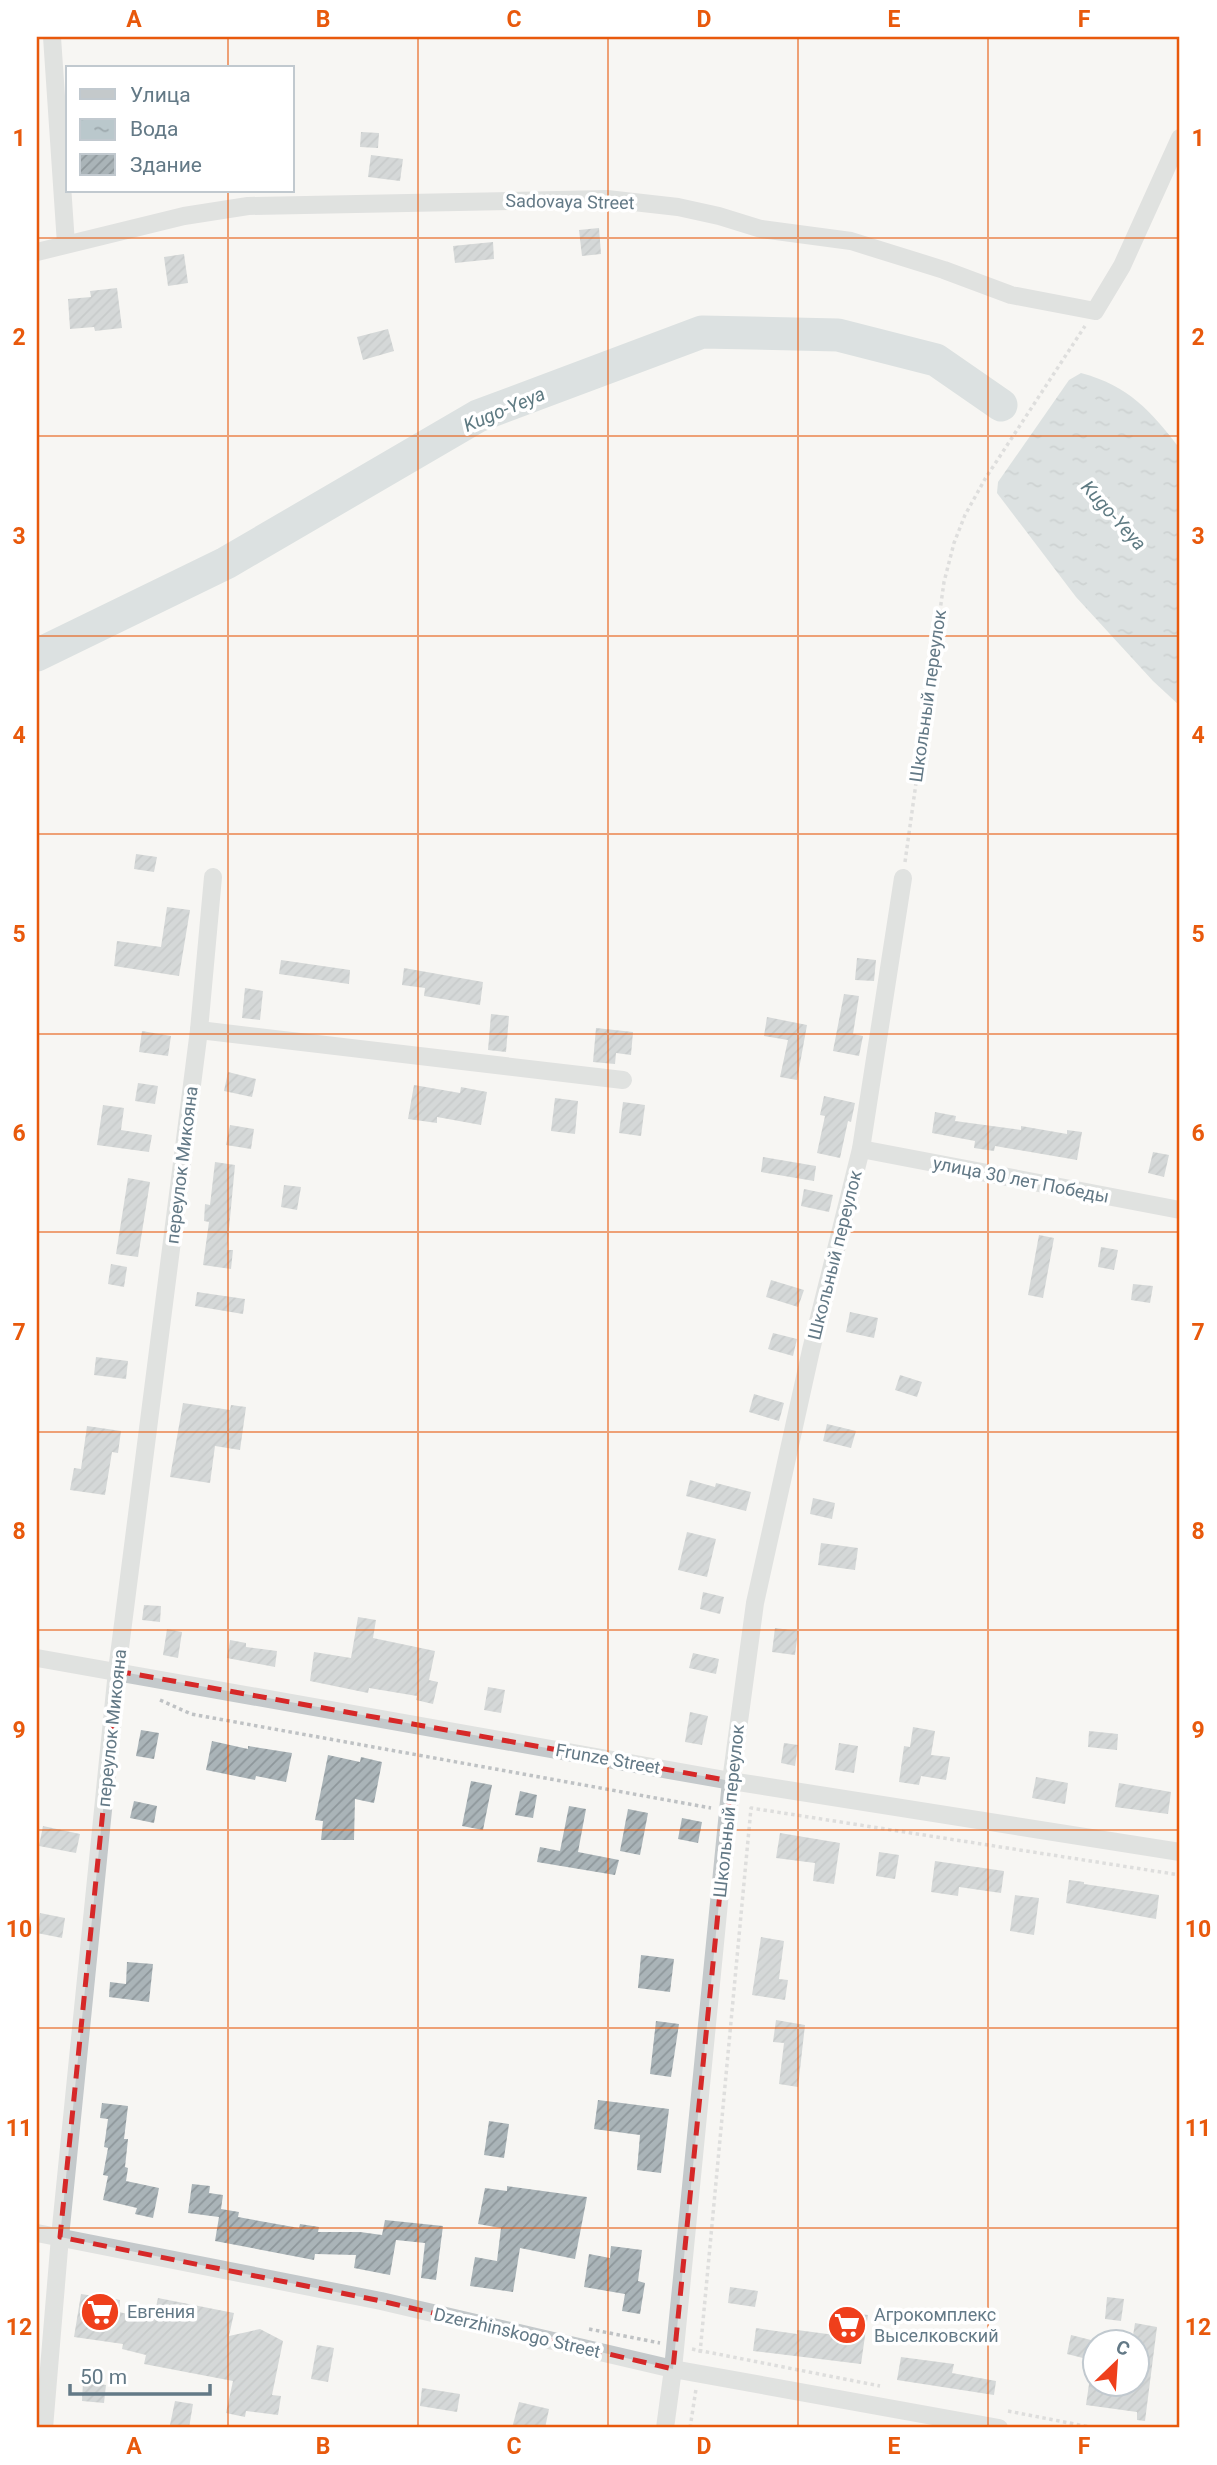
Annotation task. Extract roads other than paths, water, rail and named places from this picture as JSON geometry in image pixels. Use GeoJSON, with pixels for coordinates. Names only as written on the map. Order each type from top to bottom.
{"type":"FeatureCollection","features":[{"type":"Feature","properties":{"kind":"street"},"geometry":{"type":"LineString","coordinates":[[52,37],[66,244]]}},
{"type":"Feature","properties":{"kind":"street","name":"Sadovaya Street"},"geometry":{"type":"LineString","coordinates":[[37,251],[184,216],[248,206],[607,199],[678,207],[761,229],[851,241],[944,270],[1011,295],[1095,311],[1139,232],[1180,138]]}},
{"type":"Feature","properties":{"kind":"street","name":"переулок Микояна"},"geometry":{"type":"LineString","coordinates":[[44,2428],[60,2237],[117,1671],[199,1030],[212,877]]}},
{"type":"Feature","properties":{"kind":"street","name":"Школьный переулок"},"geometry":{"type":"LineString","coordinates":[[665,2428],[731,1781],[755,1603],[811,1350],[861,1149],[903,878]]}},
{"type":"Feature","properties":{"kind":"street"},"geometry":{"type":"LineString","coordinates":[[199,1030],[622,1080]]}},
{"type":"Feature","properties":{"kind":"street","name":"улица 30 лет Победы"},"geometry":{"type":"LineString","coordinates":[[861,1149],[1180,1210]]}},
{"type":"Feature","properties":{"kind":"street","name":"Frunze Street"},"geometry":{"type":"LineString","coordinates":[[37,1658],[731,1781],[1180,1852]]}},
{"type":"Feature","properties":{"kind":"street","name":"Dzerzhinskogo Street"},"geometry":{"type":"LineString","coordinates":[[37,2232],[381,2301],[673,2369],[999,2428]]}},
{"type":"Feature","properties":{"kind":"water"},"geometry":{"type":"Polygon","coordinates":[[[1081,373],[1113,385],[1138,402],[1180,449],[1180,706],[1153,681],[1076,597],[997,493],[998,482],[1069,380],[1081,373]]]}},
{"type":"Feature","properties":{"kind":"waterway","name":"Kugo-Yeya"},"geometry":{"type":"LineString","coordinates":[[37,655],[226,563],[478,416],[702,332],[838,335],[936,360],[1001,405]]}},
{"type":"Feature","properties":{"kind":"place","name":"Евгения"},"geometry":{"type":"Point","coordinates":[100,2312]}},
{"type":"Feature","properties":{"kind":"place","name":"Агрокомплекс Выселковский"},"geometry":{"type":"Point","coordinates":[847,2325]}}]}
